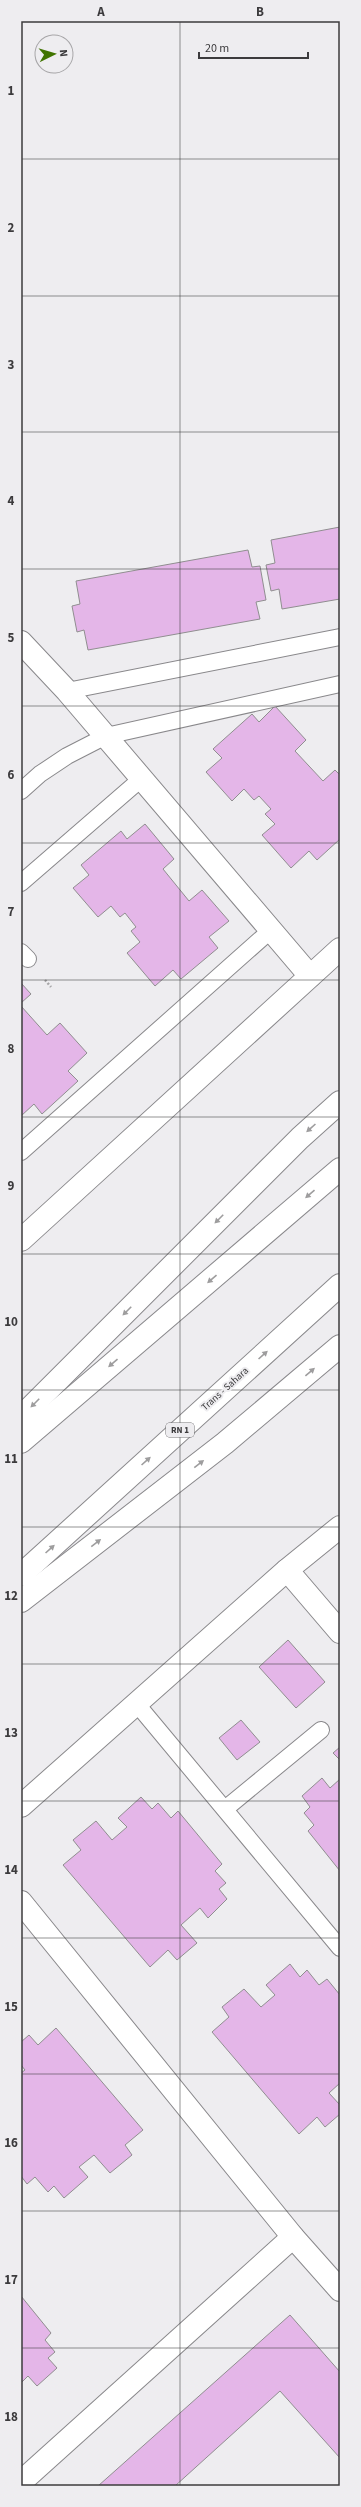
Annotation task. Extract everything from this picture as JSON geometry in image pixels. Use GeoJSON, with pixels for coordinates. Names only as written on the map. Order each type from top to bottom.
{"type":"FeatureCollection","features":[{"type":"Feature","properties":{"kind":"main road"},"geometry":{"type":"LineString","coordinates":[[21,642],[67,691],[106,736],[310,976]]}},
{"type":"Feature","properties":{"kind":"main road"},"geometry":{"type":"LineString","coordinates":[[21,1240],[340,949]]}},
{"type":"Feature","properties":{"kind":"main road"},"geometry":{"type":"LineString","coordinates":[[21,1417],[300,1138],[340,1102]]}},
{"type":"Feature","properties":{"kind":"main road"},"geometry":{"type":"LineString","coordinates":[[21,1442],[340,1169]]}},
{"type":"Feature","properties":{"kind":"main road","name":"Trans - Sahara"},"geometry":{"type":"LineString","coordinates":[[21,1575],[340,1285]]}},
{"type":"Feature","properties":{"kind":"main road"},"geometry":{"type":"LineString","coordinates":[[21,1601],[225,1443],[340,1346]]}},
{"type":"Feature","properties":{"kind":"main road"},"geometry":{"type":"LineString","coordinates":[[21,1806],[286,1570],[340,1527]]}},
{"type":"Feature","properties":{"kind":"main road"},"geometry":{"type":"LineString","coordinates":[[286,1570],[340,1632]]}},
{"type":"Feature","properties":{"kind":"main road"},"geometry":{"type":"LineString","coordinates":[[21,1902],[293,2236],[340,2290]]}},
{"type":"Feature","properties":{"kind":"main road"},"geometry":{"type":"LineString","coordinates":[[21,2482],[293,2236]]}},
{"type":"Feature","properties":{"kind":"lane"},"geometry":{"type":"LineString","coordinates":[[67,691],[340,637]]}},
{"type":"Feature","properties":{"kind":"lane"},"geometry":{"type":"LineString","coordinates":[[21,791],[40,774],[67,756],[106,736],[340,684]]}},
{"type":"Feature","properties":{"kind":"lane"},"geometry":{"type":"LineString","coordinates":[[21,883],[141,779]]}},
{"type":"Feature","properties":{"kind":"lane"},"geometry":{"type":"LineString","coordinates":[[21,1152],[271,930]]}},
{"type":"Feature","properties":{"kind":"lane"},"geometry":{"type":"LineString","coordinates":[[136,1703],[340,1948]]}},
{"type":"Feature","properties":{"kind":"lane"},"geometry":{"type":"LineString","coordinates":[[225,1809],[320,1730]]}},
{"type":"Feature","properties":{"kind":"building"},"geometry":{"type":"Polygon","coordinates":[[[340,527],[340,599],[282,609],[279,589],[271,591],[266,565],[275,563],[271,540],[340,527]]]}},
{"type":"Feature","properties":{"kind":"building"},"geometry":{"type":"Polygon","coordinates":[[[248,550],[252,567],[260,566],[266,600],[256,602],[260,619],[88,650],[84,630],[77,632],[72,606],[80,604],[76,581],[248,550]]]}},
{"type":"Feature","properties":{"kind":"building"},"geometry":{"type":"Polygon","coordinates":[[[275,706],[306,740],[295,751],[323,781],[335,770],[340,775],[340,839],[317,860],[309,851],[291,868],[262,835],[275,824],[265,814],[271,809],[259,796],[254,800],[244,789],[232,801],[206,772],[222,758],[213,749],[252,714],[259,722],[275,706]]]}},
{"type":"Feature","properties":{"kind":"building"},"geometry":{"type":"Polygon","coordinates":[[[145,824],[174,859],[163,869],[189,901],[202,890],[229,921],[209,937],[218,948],[181,979],[173,970],[155,986],[127,953],[140,942],[131,931],[136,927],[125,913],[120,917],[111,906],[98,917],[73,888],[89,875],[81,865],[121,831],[127,839],[145,824]]]}},
{"type":"Feature","properties":{"kind":"building"},"geometry":{"type":"Polygon","coordinates":[[[21,983],[31,994],[21,1003],[21,983]]]}},
{"type":"Feature","properties":{"kind":"building"},"geometry":{"type":"Polygon","coordinates":[[[21,1006],[47,1035],[60,1023],[87,1053],[68,1071],[78,1081],[42,1114],[34,1104],[21,1116],[21,1006]]]}},
{"type":"Feature","properties":{"kind":"building"},"geometry":{"type":"Polygon","coordinates":[[[288,1640],[325,1682],[296,1708],[259,1667],[288,1640]]]}},
{"type":"Feature","properties":{"kind":"building"},"geometry":{"type":"Polygon","coordinates":[[[241,1720],[260,1742],[237,1760],[219,1738],[241,1720]]]}},
{"type":"Feature","properties":{"kind":"building"},"geometry":{"type":"Polygon","coordinates":[[[340,1747],[340,1760],[333,1753],[340,1747]]]}},
{"type":"Feature","properties":{"kind":"building"},"geometry":{"type":"Polygon","coordinates":[[[322,1778],[330,1788],[340,1779],[340,1871],[308,1831],[314,1825],[304,1813],[310,1807],[302,1796],[322,1778]]]}},
{"type":"Feature","properties":{"kind":"building"},"geometry":{"type":"Polygon","coordinates":[[[141,1797],[152,1809],[158,1803],[171,1818],[178,1811],[222,1864],[215,1871],[226,1883],[219,1889],[227,1899],[208,1918],[200,1908],[181,1925],[197,1943],[177,1960],[168,1950],[150,1967],[63,1865],[81,1850],[73,1840],[96,1821],[112,1840],[127,1827],[118,1818],[141,1797]]]}},
{"type":"Feature","properties":{"kind":"building"},"geometry":{"type":"Polygon","coordinates":[[[290,1964],[300,1977],[307,1970],[319,1985],[327,1979],[340,1995],[340,2083],[329,2093],[340,2105],[340,2114],[325,2127],[317,2117],[299,2134],[212,2032],[229,2017],[222,2007],[244,1989],[261,2007],[275,1995],[266,1985],[290,1964]]]}},
{"type":"Feature","properties":{"kind":"building"},"geometry":{"type":"Polygon","coordinates":[[[56,2028],[143,2130],[125,2145],[132,2155],[110,2173],[94,2155],[79,2167],[88,2177],[64,2198],[54,2186],[48,2192],[35,2177],[27,2184],[21,2176],[21,2073],[25,2070],[21,2065],[21,2042],[29,2035],[38,2045],[56,2028]]]}},
{"type":"Feature","properties":{"kind":"building"},"geometry":{"type":"Polygon","coordinates":[[[21,2296],[51,2333],[45,2340],[55,2352],[48,2358],[57,2368],[37,2386],[28,2376],[21,2383],[21,2296]]]}},
{"type":"Feature","properties":{"kind":"building"},"geometry":{"type":"Polygon","coordinates":[[[290,2315],[340,2372],[340,2458],[280,2391],[175,2486],[98,2486],[290,2315]]]}}]}
